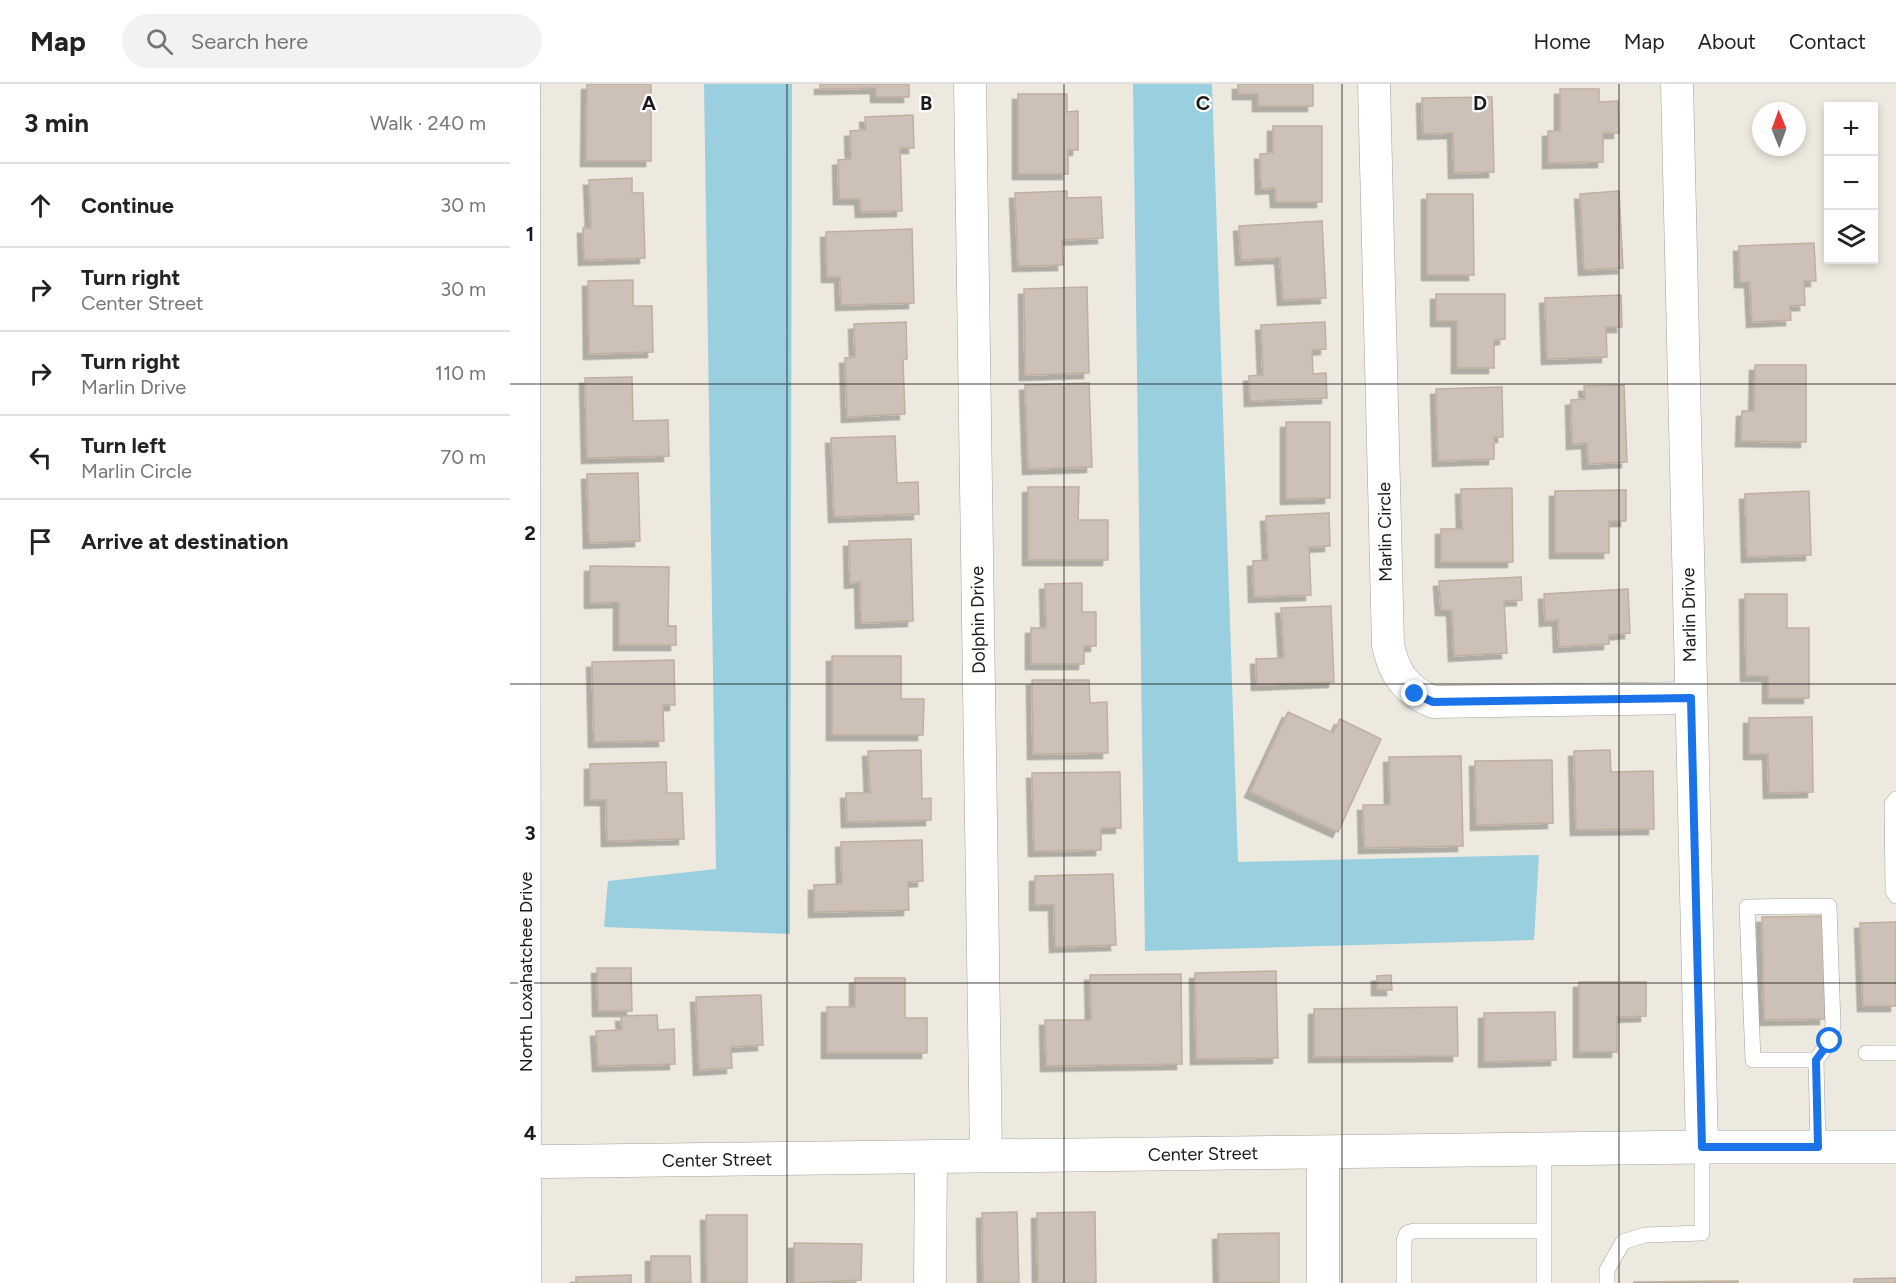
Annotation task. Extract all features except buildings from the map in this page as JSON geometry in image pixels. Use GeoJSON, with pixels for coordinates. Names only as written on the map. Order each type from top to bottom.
{"type":"FeatureCollection","features":[{"type":"Feature","properties":{"kind":"street","name":"North Loxahatchee Drive"},"geometry":{"type":"LineString","coordinates":[[524,84],[518,1162],[525,1283]]}},
{"type":"Feature","properties":{"kind":"street","name":"Dolphin Drive"},"geometry":{"type":"LineString","coordinates":[[970,84],[986,1156]]}},
{"type":"Feature","properties":{"kind":"street","name":"Marlin Circle"},"geometry":{"type":"LineString","coordinates":[[1374,84],[1388,645],[1392,664],[1401,681],[1415,694],[1433,702],[1691,698]]}},
{"type":"Feature","properties":{"kind":"street","name":"Marlin Drive"},"geometry":{"type":"LineString","coordinates":[[1677,84],[1702,1147]]}},
{"type":"Feature","properties":{"kind":"street","name":"Center Street"},"geometry":{"type":"LineString","coordinates":[[518,1162],[1702,1147],[1896,1147]]}},
{"type":"Feature","properties":{"kind":"street"},"geometry":{"type":"LineString","coordinates":[[1323,1152],[1323,1283]]}},
{"type":"Feature","properties":{"kind":"street"},"geometry":{"type":"LineString","coordinates":[[930,1283],[931,1157]]}},
{"type":"Feature","properties":{"kind":"lane"},"geometry":{"type":"LineString","coordinates":[[1896,799],[1892,804],[1893,891],[1896,896]]}},
{"type":"Feature","properties":{"kind":"lane"},"geometry":{"type":"LineString","coordinates":[[1816,1060],[1753,1059],[1747,907],[1829,906],[1833,1025],[1830,1041],[1816,1060],[1818,1147]]}},
{"type":"Feature","properties":{"kind":"lane"},"geometry":{"type":"LineString","coordinates":[[1866,1053],[1896,1053]]}},
{"type":"Feature","properties":{"kind":"lane"},"geometry":{"type":"LineString","coordinates":[[1607,1283],[1607,1270],[1623,1242],[1645,1235],[1701,1233],[1702,1147]]}},
{"type":"Feature","properties":{"kind":"lane"},"geometry":{"type":"LineString","coordinates":[[1544,1149],[1544,1283]]}},
{"type":"Feature","properties":{"kind":"lane"},"geometry":{"type":"LineString","coordinates":[[1404,1283],[1404,1241],[1407,1233],[1414,1231],[1544,1231]]}},
{"type":"Feature","properties":{"kind":"water"},"geometry":{"type":"Polygon","coordinates":[[[704,84],[792,84],[790,934],[604,927],[608,881],[716,869],[704,84]]]}},
{"type":"Feature","properties":{"kind":"water"},"geometry":{"type":"Polygon","coordinates":[[[1133,84],[1212,84],[1238,862],[1539,855],[1534,940],[1145,951],[1133,84]]]}},
{"type":"Feature","properties":{"kind":"route"},"geometry":{"type":"LineString","coordinates":[[1415,694],[1433,702],[1691,698],[1702,1147],[1818,1147],[1816,1060],[1830,1041]]}}]}
